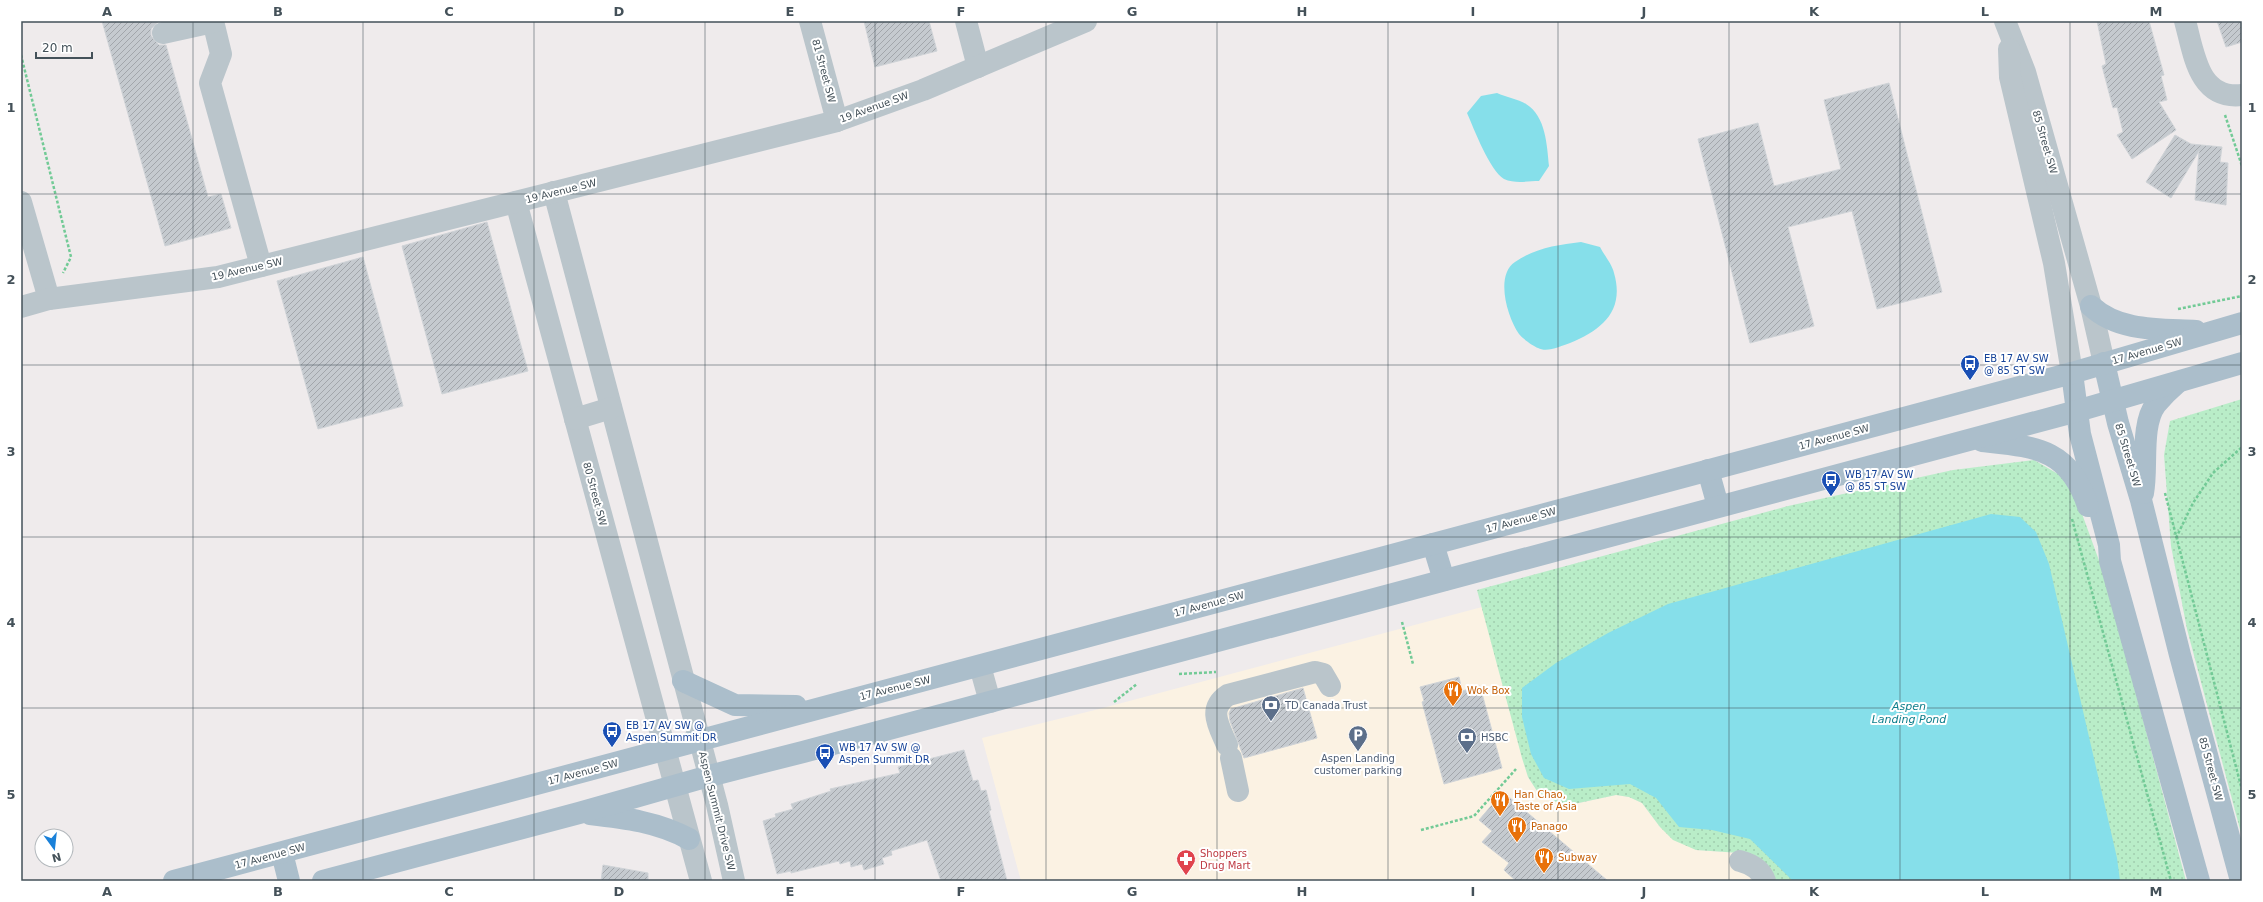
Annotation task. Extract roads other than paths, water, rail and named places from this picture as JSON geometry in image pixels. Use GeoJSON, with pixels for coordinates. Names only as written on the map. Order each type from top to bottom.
{"type":"FeatureCollection","features":[{"type":"Feature","properties":{"kind":"main road"},"geometry":{"type":"LineString","coordinates":[[2091,306],[2102,316],[2118,324],[2209,332]]}},
{"type":"Feature","properties":{"kind":"main road","name":"17 Avenue SW"},"geometry":{"type":"LineString","coordinates":[[174,881],[2072,373],[2242,323]]}},
{"type":"Feature","properties":{"kind":"main road","name":"85 Street SW"},"geometry":{"type":"LineString","coordinates":[[2104,363],[2112,401],[2141,500],[2180,655],[2241,881]]}},
{"type":"Feature","properties":{"kind":"main road"},"geometry":{"type":"LineString","coordinates":[[323,881],[579,813],[709,776],[2077,411],[2242,363]]}},
{"type":"Feature","properties":{"kind":"main road","name":"85 Street SW"},"geometry":{"type":"LineString","coordinates":[[2072,373],[2080,434],[2110,545],[2110,561],[2198,881]]}},
{"type":"Feature","properties":{"kind":"main road"},"geometry":{"type":"LineString","coordinates":[[2141,500],[2146,478],[2148,422],[2155,405],[2176,383]]}},
{"type":"Feature","properties":{"kind":"main road"},"geometry":{"type":"LineString","coordinates":[[1969,439],[2029,446],[2048,453],[2067,467],[2081,486],[2095,529],[2110,561]]}},
{"type":"Feature","properties":{"kind":"main road"},"geometry":{"type":"LineString","coordinates":[[1708,470],[1718,506]]}},
{"type":"Feature","properties":{"kind":"main road"},"geometry":{"type":"LineString","coordinates":[[1434,544],[1444,580]]}},
{"type":"Feature","properties":{"kind":"main road"},"geometry":{"type":"LineString","coordinates":[[683,681],[735,705],[820,707]]}},
{"type":"Feature","properties":{"kind":"main road"},"geometry":{"type":"LineString","coordinates":[[579,813],[630,818],[663,827],[689,839]]}},
{"type":"Feature","properties":{"kind":"main road"},"geometry":{"type":"LineString","coordinates":[[282,853],[289,881]]}},
{"type":"Feature","properties":{"kind":"street"},"geometry":{"type":"LineString","coordinates":[[163,33],[213,21],[221,54],[210,83],[261,266]]}},
{"type":"Feature","properties":{"kind":"street","name":"81 Street SW"},"geometry":{"type":"LineString","coordinates":[[810,21],[837,121]]}},
{"type":"Feature","properties":{"kind":"street"},"geometry":{"type":"LineString","coordinates":[[966,21],[978,67]]}},
{"type":"Feature","properties":{"kind":"street","name":"19 Avenue SW"},"geometry":{"type":"LineString","coordinates":[[21,307],[49,299],[218,277],[837,121],[978,67],[1054,28],[1086,21]]}},
{"type":"Feature","properties":{"kind":"street"},"geometry":{"type":"LineString","coordinates":[[2185,21],[2199,71],[2205,82],[2232,94]]}},
{"type":"Feature","properties":{"kind":"street","name":"85 Street SW"},"geometry":{"type":"LineString","coordinates":[[2007,26],[2025,72],[2091,306],[2104,363]]}},
{"type":"Feature","properties":{"kind":"street","name":"85 Street SW"},"geometry":{"type":"LineString","coordinates":[[2007,26],[2010,77],[2054,263],[2072,373]]}},
{"type":"Feature","properties":{"kind":"street"},"geometry":{"type":"LineString","coordinates":[[554,192],[699,741]]}},
{"type":"Feature","properties":{"kind":"street"},"geometry":{"type":"LineString","coordinates":[[21,202],[49,299]]}},
{"type":"Feature","properties":{"kind":"street","name":"80 Street SW"},"geometry":{"type":"LineString","coordinates":[[516,202],[675,786]]}},
{"type":"Feature","properties":{"kind":"street"},"geometry":{"type":"LineString","coordinates":[[575,418],[611,408]]}},
{"type":"Feature","properties":{"kind":"street"},"geometry":{"type":"LineString","coordinates":[[980,666],[990,702]]}},
{"type":"Feature","properties":{"kind":"street"},"geometry":{"type":"LineString","coordinates":[[1238,791],[1229,752],[1217,721],[1216,708],[1220,700],[1228,695],[1315,672],[1324,674],[1330,686]]}},
{"type":"Feature","properties":{"kind":"street","name":"Aspen Summit Drive SW"},"geometry":{"type":"LineString","coordinates":[[699,741],[709,776],[734,881]]}},
{"type":"Feature","properties":{"kind":"street"},"geometry":{"type":"LineString","coordinates":[[675,786],[701,881]]}},
{"type":"Feature","properties":{"kind":"street"},"geometry":{"type":"LineString","coordinates":[[1740,861],[1748,863],[1758,869],[1765,881]]}},
{"type":"Feature","properties":{"kind":"water"},"geometry":{"type":"Polygon","coordinates":[[[1497,93],[1526,104],[1533,109],[1542,124],[1549,166],[1539,181],[1517,182],[1504,179],[1493,168],[1483,149],[1467,113],[1481,96],[1497,93]]]}},
{"type":"Feature","properties":{"kind":"water"},"geometry":{"type":"Polygon","coordinates":[[[1581,242],[1600,247],[1612,266],[1617,286],[1613,308],[1601,325],[1582,338],[1546,350],[1538,348],[1519,334],[1510,317],[1504,286],[1509,268],[1523,257],[1538,250],[1581,242]]]}},
{"type":"Feature","properties":{"kind":"water","name":"Aspen Landing Pond"},"geometry":{"type":"Polygon","coordinates":[[[1991,514],[2020,517],[2036,532],[2049,564],[2117,858],[2120,881],[1793,881],[1750,839],[1712,830],[1679,827],[1656,798],[1630,784],[1569,789],[1544,778],[1531,754],[1522,717],[1522,688],[1556,663],[1608,633],[1668,604],[1991,514]]]}},
{"type":"Feature","properties":{"kind":"place","name":"EB 17 AV SW @ 85 ST SW"},"geometry":{"type":"Point","coordinates":[1970,381]}},
{"type":"Feature","properties":{"kind":"place","name":"WB 17 AV SW @ 85 ST SW"},"geometry":{"type":"Point","coordinates":[1831,497]}},
{"type":"Feature","properties":{"kind":"place","name":"Wok Box"},"geometry":{"type":"Point","coordinates":[1453,707]}},
{"type":"Feature","properties":{"kind":"place","name":"TD Canada Trust"},"geometry":{"type":"Point","coordinates":[1271,722]}},
{"type":"Feature","properties":{"kind":"place","name":"EB 17 AV SW @ Aspen Summit DR"},"geometry":{"type":"Point","coordinates":[612,748]}},
{"type":"Feature","properties":{"kind":"place","name":"Aspen Landing customer parking"},"geometry":{"type":"Point","coordinates":[1358,752]}},
{"type":"Feature","properties":{"kind":"place","name":"HSBC"},"geometry":{"type":"Point","coordinates":[1467,754]}},
{"type":"Feature","properties":{"kind":"place","name":"WB 17 AV SW @ Aspen Summit DR"},"geometry":{"type":"Point","coordinates":[825,770]}},
{"type":"Feature","properties":{"kind":"place","name":"Han Chao, Taste of Asia"},"geometry":{"type":"Point","coordinates":[1500,817]}},
{"type":"Feature","properties":{"kind":"place","name":"Panago"},"geometry":{"type":"Point","coordinates":[1517,843]}},
{"type":"Feature","properties":{"kind":"place","name":"Subway"},"geometry":{"type":"Point","coordinates":[1544,874]}},
{"type":"Feature","properties":{"kind":"place","name":"Shoppers Drug Mart"},"geometry":{"type":"Point","coordinates":[1186,876]}}]}
